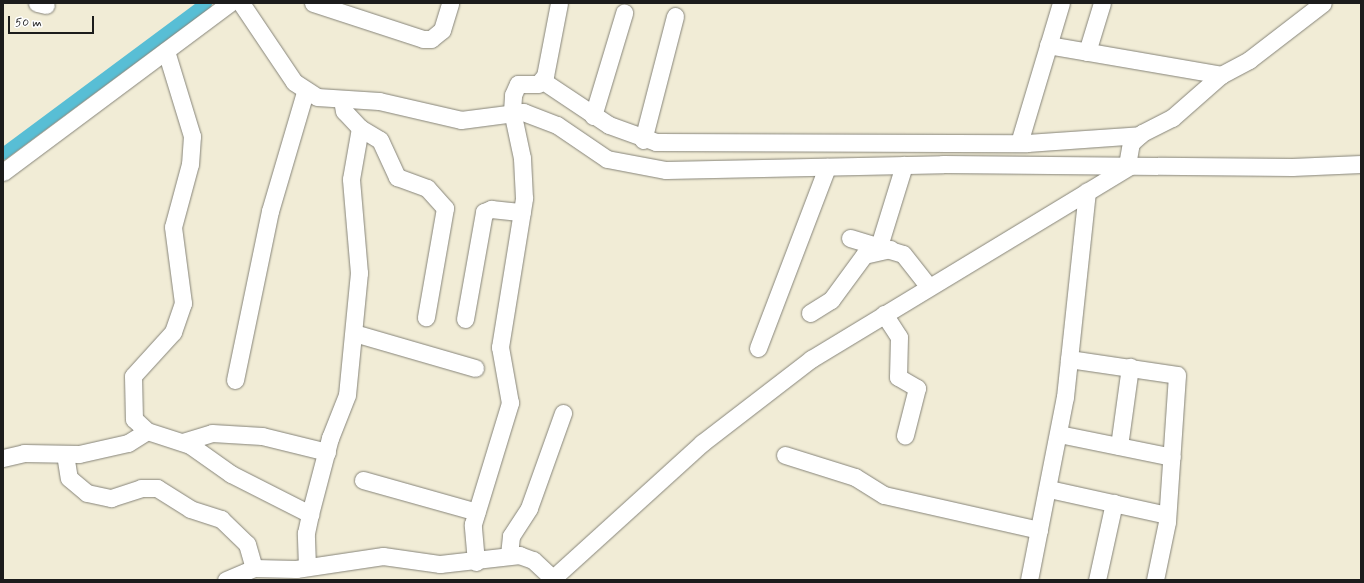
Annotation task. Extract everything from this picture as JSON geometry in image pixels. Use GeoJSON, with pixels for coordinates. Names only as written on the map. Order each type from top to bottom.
{"type":"FeatureCollection","features":[{"type":"Feature","properties":{"kind":"street"},"geometry":{"type":"LineString","coordinates":[[3,172],[230,3]]}},
{"type":"Feature","properties":{"kind":"street"},"geometry":{"type":"LineString","coordinates":[[241,3],[294,82],[305,92],[342,100],[379,101],[461,120],[512,104],[544,118],[591,150],[628,164],[666,170],[904,165],[1128,164],[1292,168],[1361,164]]}},
{"type":"Feature","properties":{"kind":"street"},"geometry":{"type":"LineString","coordinates":[[313,3],[423,39],[431,39],[442,30],[450,3]]}},
{"type":"Feature","properties":{"kind":"street"},"geometry":{"type":"LineString","coordinates":[[543,81],[558,3]]}},
{"type":"Feature","properties":{"kind":"street"},"geometry":{"type":"LineString","coordinates":[[1019,143],[1061,3]]}},
{"type":"Feature","properties":{"kind":"street"},"geometry":{"type":"LineString","coordinates":[[1087,52],[1102,3]]}},
{"type":"Feature","properties":{"kind":"street"},"geometry":{"type":"LineString","coordinates":[[476,562],[472,528],[510,403],[500,347],[522,212],[522,158],[512,104],[518,84],[543,81],[593,116],[643,140],[736,145],[1019,143],[1135,139],[1172,118],[1221,75],[1248,60],[1323,3]]}},
{"type":"Feature","properties":{"kind":"street"},"geometry":{"type":"LineString","coordinates":[[593,116],[624,13]]}},
{"type":"Feature","properties":{"kind":"street"},"geometry":{"type":"LineString","coordinates":[[643,140],[676,16]]}},
{"type":"Feature","properties":{"kind":"street"},"geometry":{"type":"LineString","coordinates":[[1048,45],[1221,75]]}},
{"type":"Feature","properties":{"kind":"street"},"geometry":{"type":"LineString","coordinates":[[166,51],[188,116],[193,150],[173,227],[183,289],[180,320],[133,376],[134,419],[147,430],[183,442],[231,474],[310,514]]}},
{"type":"Feature","properties":{"kind":"street"},"geometry":{"type":"LineString","coordinates":[[235,380],[270,211],[305,92]]}},
{"type":"Feature","properties":{"kind":"street"},"geometry":{"type":"LineString","coordinates":[[342,100],[344,111],[360,128],[380,140],[397,177],[427,188],[445,208],[426,317]]}},
{"type":"Feature","properties":{"kind":"street"},"geometry":{"type":"LineString","coordinates":[[307,568],[306,533],[310,514],[327,452],[347,395],[359,273],[351,179],[360,128]]}},
{"type":"Feature","properties":{"kind":"street"},"geometry":{"type":"LineString","coordinates":[[226,580],[254,568],[307,568],[384,556],[440,564],[476,562],[509,555],[533,560],[552,579],[702,443],[811,359],[1087,191],[1128,164],[1135,139]]}},
{"type":"Feature","properties":{"kind":"street"},"geometry":{"type":"LineString","coordinates":[[885,247],[904,165]]}},
{"type":"Feature","properties":{"kind":"street"},"geometry":{"type":"LineString","coordinates":[[758,348],[827,167]]}},
{"type":"Feature","properties":{"kind":"street"},"geometry":{"type":"LineString","coordinates":[[1029,580],[1049,489],[1059,434],[1069,358],[1087,191]]}},
{"type":"Feature","properties":{"kind":"street"},"geometry":{"type":"LineString","coordinates":[[465,319],[484,212],[491,209],[522,212]]}},
{"type":"Feature","properties":{"kind":"street"},"geometry":{"type":"LineString","coordinates":[[850,238],[885,247],[907,257],[929,286]]}},
{"type":"Feature","properties":{"kind":"street"},"geometry":{"type":"LineString","coordinates":[[810,313],[831,300],[864,255],[885,247]]}},
{"type":"Feature","properties":{"kind":"street"},"geometry":{"type":"LineString","coordinates":[[884,314],[899,337],[898,377],[917,388],[905,435]]}},
{"type":"Feature","properties":{"kind":"street"},"geometry":{"type":"LineString","coordinates":[[354,333],[475,368]]}},
{"type":"Feature","properties":{"kind":"street"},"geometry":{"type":"LineString","coordinates":[[1069,358],[1177,375],[1167,515],[1155,580]]}},
{"type":"Feature","properties":{"kind":"street"},"geometry":{"type":"LineString","coordinates":[[1120,446],[1130,367]]}},
{"type":"Feature","properties":{"kind":"street"},"geometry":{"type":"LineString","coordinates":[[509,555],[511,536],[532,502],[563,413]]}},
{"type":"Feature","properties":{"kind":"street"},"geometry":{"type":"LineString","coordinates":[[3,458],[24,453],[66,454],[128,443],[147,430]]}},
{"type":"Feature","properties":{"kind":"street"},"geometry":{"type":"LineString","coordinates":[[183,442],[212,433],[262,436],[327,452]]}},
{"type":"Feature","properties":{"kind":"street"},"geometry":{"type":"LineString","coordinates":[[1059,434],[1172,457]]}},
{"type":"Feature","properties":{"kind":"street"},"geometry":{"type":"LineString","coordinates":[[66,454],[69,478],[87,493],[111,498],[141,488],[157,488],[190,508],[221,519],[247,544],[254,568]]}},
{"type":"Feature","properties":{"kind":"street"},"geometry":{"type":"LineString","coordinates":[[785,455],[855,477],[884,495],[1039,530]]}},
{"type":"Feature","properties":{"kind":"street"},"geometry":{"type":"LineString","coordinates":[[363,480],[476,512]]}},
{"type":"Feature","properties":{"kind":"street"},"geometry":{"type":"LineString","coordinates":[[1049,489],[1167,515]]}},
{"type":"Feature","properties":{"kind":"street"},"geometry":{"type":"LineString","coordinates":[[1097,580],[1114,503]]}},
{"type":"Feature","properties":{"kind":"waterway"},"geometry":{"type":"LineString","coordinates":[[3,154],[206,3]]}}]}
